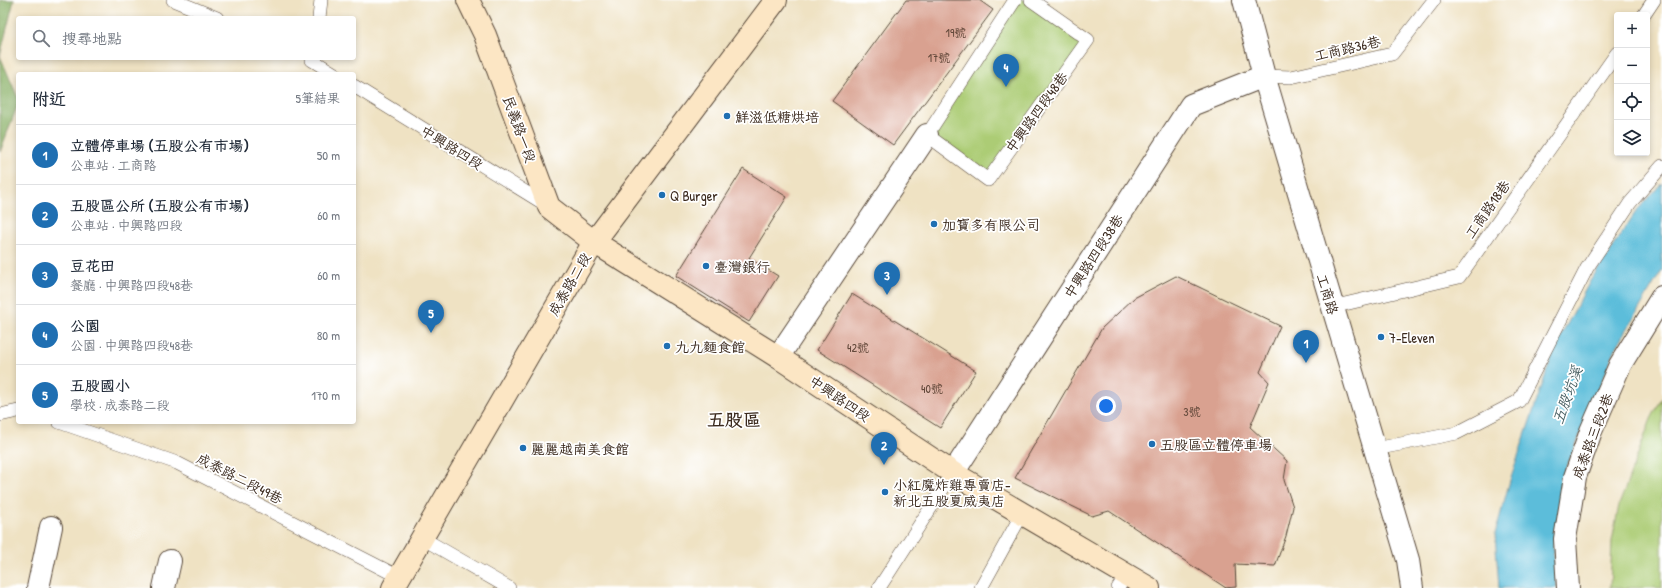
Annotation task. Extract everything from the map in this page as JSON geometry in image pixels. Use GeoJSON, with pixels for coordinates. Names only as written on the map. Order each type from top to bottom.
{"type":"FeatureCollection","features":[{"type":"Feature","properties":{"kind":"main road","name":"民義路一段"},"geometry":{"type":"LineString","coordinates":[[468,0],[485,34],[549,207]]}},
{"type":"Feature","properties":{"kind":"main road","name":"成泰路二段"},"geometry":{"type":"LineString","coordinates":[[396,583],[594,242],[776,0]]}},
{"type":"Feature","properties":{"kind":"main road"},"geometry":{"type":"LineString","coordinates":[[549,207],[594,242]]}},
{"type":"Feature","properties":{"kind":"main road","name":"中興路四段"},"geometry":{"type":"LineString","coordinates":[[594,242],[778,357],[953,473],[1022,514],[1123,581],[1149,588]]}},
{"type":"Feature","properties":{"kind":"street","name":"工商路"},"geometry":{"type":"LineString","coordinates":[[1244,0],[1264,76],[1408,560],[1412,588]]}},
{"type":"Feature","properties":{"kind":"street","name":"中興路四段38巷"},"geometry":{"type":"LineString","coordinates":[[953,473],[1191,105],[1264,76]]}},
{"type":"Feature","properties":{"kind":"street"},"geometry":{"type":"LineString","coordinates":[[778,357],[927,135]]}},
{"type":"Feature","properties":{"kind":"street","name":"成泰路三段2巷"},"geometry":{"type":"LineString","coordinates":[[1568,588],[1565,539],[1575,477],[1592,431],[1620,365],[1662,298]]}},
{"type":"Feature","properties":{"kind":"street"},"geometry":{"type":"LineString","coordinates":[[38,588],[50,527]]}},
{"type":"Feature","properties":{"kind":"street"},"geometry":{"type":"LineString","coordinates":[[164,588],[170,561]]}},
{"type":"Feature","properties":{"kind":"lane"},"geometry":{"type":"LineString","coordinates":[[173,0],[212,16]]}},
{"type":"Feature","properties":{"kind":"lane"},"geometry":{"type":"LineString","coordinates":[[318,16],[321,0]]}},
{"type":"Feature","properties":{"kind":"lane"},"geometry":{"type":"LineString","coordinates":[[927,135],[1015,0]]}},
{"type":"Feature","properties":{"kind":"lane","name":"中興路四段48巷"},"geometry":{"type":"LineString","coordinates":[[927,135],[988,180],[1088,40],[1031,0]]}},
{"type":"Feature","properties":{"kind":"lane","name":"工商路36巷"},"geometry":{"type":"LineString","coordinates":[[1264,76],[1291,77],[1392,54],[1434,0]]}},
{"type":"Feature","properties":{"kind":"lane"},"geometry":{"type":"LineString","coordinates":[[1646,12],[1654,0]]}},
{"type":"Feature","properties":{"kind":"lane","name":"工商路18巷"},"geometry":{"type":"LineString","coordinates":[[1332,307],[1459,277],[1614,57]]}},
{"type":"Feature","properties":{"kind":"lane"},"geometry":{"type":"LineString","coordinates":[[313,60],[332,72]]}},
{"type":"Feature","properties":{"kind":"lane","name":"中興路四段"},"geometry":{"type":"LineString","coordinates":[[356,87],[549,207]]}},
{"type":"Feature","properties":{"kind":"lane"},"geometry":{"type":"LineString","coordinates":[[1375,450],[1457,433],[1519,400],[1587,268],[1630,203],[1662,166]]}},
{"type":"Feature","properties":{"kind":"lane"},"geometry":{"type":"LineString","coordinates":[[0,415],[16,412]]}},
{"type":"Feature","properties":{"kind":"lane","name":"成泰路二段49巷"},"geometry":{"type":"LineString","coordinates":[[65,424],[176,463],[396,583]]}},
{"type":"Feature","properties":{"kind":"lane"},"geometry":{"type":"LineString","coordinates":[[879,588],[953,473]]}},
{"type":"Feature","properties":{"kind":"lane"},"geometry":{"type":"LineString","coordinates":[[981,588],[1022,514]]}},
{"type":"Feature","properties":{"kind":"lane"},"geometry":{"type":"LineString","coordinates":[[422,538],[509,588]]}},
{"type":"Feature","properties":{"kind":"green space"},"geometry":{"type":"Polygon","coordinates":[[[0,0],[14,0],[0,56],[0,0]]]}},
{"type":"Feature","properties":{"kind":"green space"},"geometry":{"type":"Polygon","coordinates":[[[1015,0],[1031,0],[1088,40],[988,180],[927,135],[1015,0]]]}},
{"type":"Feature","properties":{"kind":"green space"},"geometry":{"type":"Polygon","coordinates":[[[0,56],[16,93],[16,109],[0,152],[0,56]]]}},
{"type":"Feature","properties":{"kind":"green space"},"geometry":{"type":"Polygon","coordinates":[[[1662,398],[1662,588],[1610,588],[1612,541],[1619,505],[1651,419],[1662,398]]]}},
{"type":"Feature","properties":{"kind":"water","name":"五股坑溪"},"geometry":{"type":"Polygon","coordinates":[[[1662,183],[1662,270],[1615,350],[1566,469],[1553,547],[1557,588],[1499,588],[1495,534],[1511,477],[1555,347],[1590,281],[1637,210],[1662,183]]]}},
{"type":"Feature","properties":{"kind":"building"},"geometry":{"type":"Polygon","coordinates":[[[906,0],[979,0],[993,10],[893,145],[832,101],[906,0]]]}},
{"type":"Feature","properties":{"kind":"building"},"geometry":{"type":"Polygon","coordinates":[[[743,169],[787,197],[749,258],[778,276],[749,322],[676,276],[743,169]]]}},
{"type":"Feature","properties":{"kind":"building","name":"五股區立體停車場"},"geometry":{"type":"Polygon","coordinates":[[[1176,276],[1280,326],[1260,372],[1269,382],[1250,427],[1287,461],[1284,480],[1293,507],[1286,536],[1275,566],[1235,564],[1236,587],[1226,588],[1109,511],[1092,516],[1015,478],[1102,328],[1134,298],[1176,276]]]}},
{"type":"Feature","properties":{"kind":"building"},"geometry":{"type":"Polygon","coordinates":[[[852,294],[976,371],[940,428],[817,350],[852,294]]]}},
{"type":"Feature","properties":{"kind":"place","name":"公園"},"geometry":{"type":"Point","coordinates":[1006,87]}},
{"type":"Feature","properties":{"kind":"place","name":"鮮滋低糖烘培"},"geometry":{"type":"Point","coordinates":[727,116]}},
{"type":"Feature","properties":{"kind":"place","name":"Q Burger"},"geometry":{"type":"Point","coordinates":[662,195]}},
{"type":"Feature","properties":{"kind":"place","name":"加寶多有限公司"},"geometry":{"type":"Point","coordinates":[934,224]}},
{"type":"Feature","properties":{"kind":"place","name":"臺灣銀行"},"geometry":{"type":"Point","coordinates":[706,266]}},
{"type":"Feature","properties":{"kind":"place","name":"豆花田"},"geometry":{"type":"Point","coordinates":[887,295]}},
{"type":"Feature","properties":{"kind":"place","name":"五股國小"},"geometry":{"type":"Point","coordinates":[431,333]}},
{"type":"Feature","properties":{"kind":"place","name":"7-Eleven"},"geometry":{"type":"Point","coordinates":[1381,337]}},
{"type":"Feature","properties":{"kind":"place","name":"九九麵食館"},"geometry":{"type":"Point","coordinates":[667,346]}},
{"type":"Feature","properties":{"kind":"place","name":"立體停車場 (五股公有市場)"},"geometry":{"type":"Point","coordinates":[1306,363]}},
{"type":"Feature","properties":{"kind":"place","name":"五股區立體停車場"},"geometry":{"type":"Point","coordinates":[1152,444]}},
{"type":"Feature","properties":{"kind":"place","name":"麗麗越南美食館"},"geometry":{"type":"Point","coordinates":[523,448]}},
{"type":"Feature","properties":{"kind":"place","name":"五股區公所 (五股公有市場)"},"geometry":{"type":"Point","coordinates":[884,465]}},
{"type":"Feature","properties":{"kind":"place","name":"小紅魔炸雞專賣店- 新北五股夏威夷店"},"geometry":{"type":"Point","coordinates":[885,492]}},
{"type":"Feature","properties":{"kind":"district","name":"五股區"},"geometry":{"type":"Point","coordinates":[734,419]}}]}
